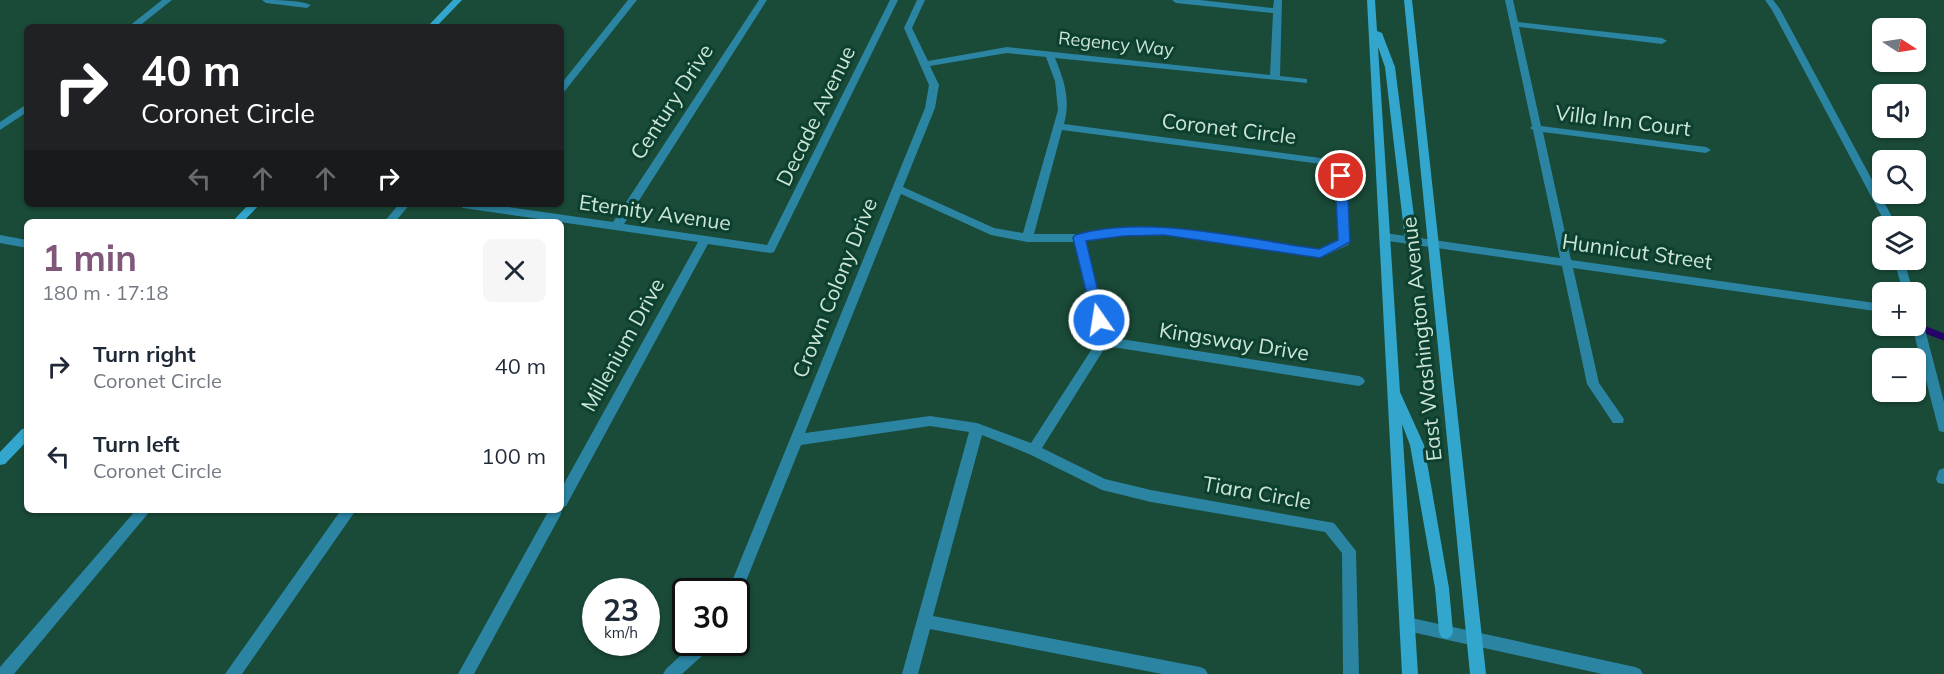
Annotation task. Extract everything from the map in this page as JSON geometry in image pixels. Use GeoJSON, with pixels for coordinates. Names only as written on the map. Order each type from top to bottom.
{"type":"FeatureCollection","features":[{"type":"Feature","properties":{"kind":"main road"},"geometry":{"type":"LineString","coordinates":[[434,24],[458,0]]}},
{"type":"Feature","properties":{"kind":"main road","name":"East Washington Avenue"},"geometry":{"type":"LineString","coordinates":[[1371,0],[1410,674]]}},
{"type":"Feature","properties":{"kind":"main road","name":"East Washington Avenue"},"geometry":{"type":"LineString","coordinates":[[1408,0],[1478,674]]}},
{"type":"Feature","properties":{"kind":"main road"},"geometry":{"type":"LineString","coordinates":[[1372,17],[1390,67],[1412,240]]}},
{"type":"Feature","properties":{"kind":"main road"},"geometry":{"type":"LineString","coordinates":[[240,219],[252,207]]}},
{"type":"Feature","properties":{"kind":"main road"},"geometry":{"type":"LineString","coordinates":[[1393,387],[1418,445],[1442,588],[1446,632]]}},
{"type":"Feature","properties":{"kind":"main road"},"geometry":{"type":"LineString","coordinates":[[0,460],[24,436]]}},
{"type":"Feature","properties":{"kind":"street"},"geometry":{"type":"LineString","coordinates":[[136,24],[168,0]]}},
{"type":"Feature","properties":{"kind":"street"},"geometry":{"type":"LineString","coordinates":[[267,0],[307,5]]}},
{"type":"Feature","properties":{"kind":"street"},"geometry":{"type":"LineString","coordinates":[[564,86],[633,0]]}},
{"type":"Feature","properties":{"kind":"street","name":"Century Drive"},"geometry":{"type":"LineString","coordinates":[[616,227],[764,0]]}},
{"type":"Feature","properties":{"kind":"street","name":"Decade Avenue"},"geometry":{"type":"LineString","coordinates":[[770,249],[894,0]]}},
{"type":"Feature","properties":{"kind":"street","name":"Crown Colony Drive"},"geometry":{"type":"LineString","coordinates":[[740,578],[930,108],[934,85],[908,28],[921,0]]}},
{"type":"Feature","properties":{"kind":"street"},"geometry":{"type":"LineString","coordinates":[[1176,0],[1277,11]]}},
{"type":"Feature","properties":{"kind":"street"},"geometry":{"type":"LineString","coordinates":[[1275,78],[1278,0]]}},
{"type":"Feature","properties":{"kind":"street"},"geometry":{"type":"LineString","coordinates":[[1509,0],[1535,128],[1593,384],[1618,419]]}},
{"type":"Feature","properties":{"kind":"street"},"geometry":{"type":"LineString","coordinates":[[1769,0],[1776,9],[1886,216]]}},
{"type":"Feature","properties":{"kind":"street"},"geometry":{"type":"LineString","coordinates":[[1513,24],[1662,41]]}},
{"type":"Feature","properties":{"kind":"street","name":"Regency Way"},"geometry":{"type":"LineString","coordinates":[[925,64],[1007,50],[1304,81]]}},
{"type":"Feature","properties":{"kind":"street"},"geometry":{"type":"LineString","coordinates":[[1027,238],[1063,110],[1060,81],[1049,53]]}},
{"type":"Feature","properties":{"kind":"street"},"geometry":{"type":"LineString","coordinates":[[0,127],[24,109]]}},
{"type":"Feature","properties":{"kind":"street","name":"Coronet Circle"},"geometry":{"type":"LineString","coordinates":[[1058,126],[1324,161],[1341,176],[1344,242],[1320,254],[1164,231],[1124,232],[1079,238]]}},
{"type":"Feature","properties":{"kind":"street","name":"Villa Inn Court"},"geometry":{"type":"LineString","coordinates":[[1535,128],[1706,150]]}},
{"type":"Feature","properties":{"kind":"street"},"geometry":{"type":"LineString","coordinates":[[897,188],[991,231],[1027,238],[1079,238],[1104,341],[1034,450]]}},
{"type":"Feature","properties":{"kind":"street"},"geometry":{"type":"LineString","coordinates":[[392,219],[402,207]]}},
{"type":"Feature","properties":{"kind":"street","name":"Eternity Avenue"},"geometry":{"type":"LineString","coordinates":[[484,207],[549,219]]}},
{"type":"Feature","properties":{"kind":"street","name":"Eternity Avenue"},"geometry":{"type":"LineString","coordinates":[[564,221],[770,249]]}},
{"type":"Feature","properties":{"kind":"street","name":"Hunnicut Street"},"geometry":{"type":"LineString","coordinates":[[1385,237],[1872,307]]}},
{"type":"Feature","properties":{"kind":"street"},"geometry":{"type":"LineString","coordinates":[[0,239],[24,243]]}},
{"type":"Feature","properties":{"kind":"street","name":"Millenium Drive"},"geometry":{"type":"LineString","coordinates":[[564,497],[705,240]]}},
{"type":"Feature","properties":{"kind":"street"},"geometry":{"type":"LineString","coordinates":[[1921,336],[1944,427]]}},
{"type":"Feature","properties":{"kind":"street","name":"Kingsway Drive"},"geometry":{"type":"LineString","coordinates":[[1104,341],[1359,381]]}},
{"type":"Feature","properties":{"kind":"street","name":"Tiara Circle"},"geometry":{"type":"LineString","coordinates":[[796,440],[930,421],[977,428],[1034,450],[1102,484],[1151,496],[1329,527],[1349,551],[1350,674]]}},
{"type":"Feature","properties":{"kind":"street"},"geometry":{"type":"LineString","coordinates":[[910,674],[977,428]]}},
{"type":"Feature","properties":{"kind":"street"},"geometry":{"type":"LineString","coordinates":[[4,674],[141,513]]}},
{"type":"Feature","properties":{"kind":"street"},"geometry":{"type":"LineString","coordinates":[[234,674],[347,513]]}},
{"type":"Feature","properties":{"kind":"street"},"geometry":{"type":"LineString","coordinates":[[466,674],[554,513]]}},
{"type":"Feature","properties":{"kind":"street"},"geometry":{"type":"LineString","coordinates":[[923,621],[1200,674]]}},
{"type":"Feature","properties":{"kind":"street"},"geometry":{"type":"LineString","coordinates":[[1407,624],[1635,674]]}},
{"type":"Feature","properties":{"kind":"street"},"geometry":{"type":"LineString","coordinates":[[670,674],[691,656]]}},
{"type":"Feature","properties":{"kind":"waterway"},"geometry":{"type":"LineString","coordinates":[[1926,330],[1944,337]]}},
{"type":"Feature","properties":{"kind":"route"},"geometry":{"type":"LineString","coordinates":[[1099,320],[1079,238],[1124,232],[1164,231],[1320,254],[1344,242],[1341,176]]}}]}
